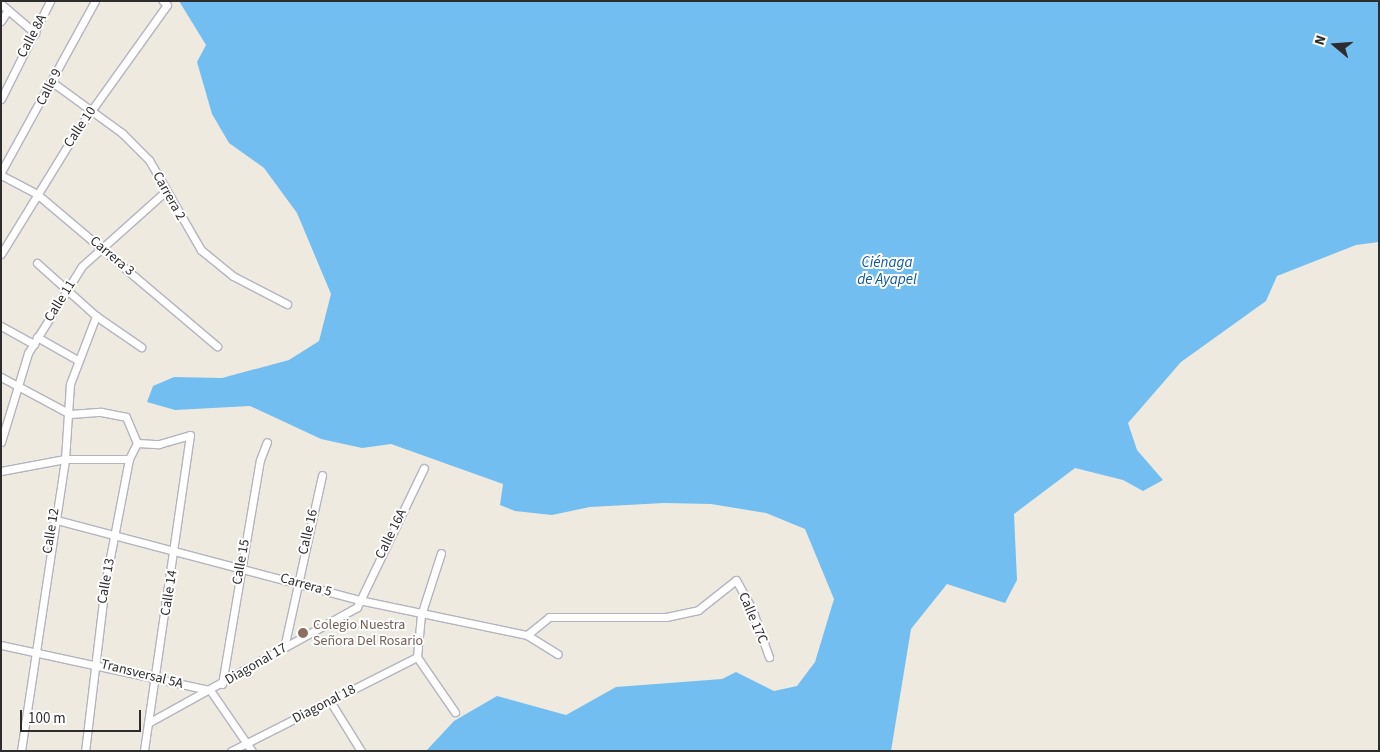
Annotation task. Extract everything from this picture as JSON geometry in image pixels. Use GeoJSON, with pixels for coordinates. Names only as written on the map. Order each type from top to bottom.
{"type":"FeatureCollection","features":[{"type":"Feature","properties":{"kind":"street","name":"Calle 8A"},"geometry":{"type":"LineString","coordinates":[[1,99],[50,1]]}},
{"type":"Feature","properties":{"kind":"street","name":"Calle 9"},"geometry":{"type":"LineString","coordinates":[[1,173],[95,1]]}},
{"type":"Feature","properties":{"kind":"street","name":"Calle 10"},"geometry":{"type":"LineString","coordinates":[[1,254],[36,194],[165,3]]}},
{"type":"Feature","properties":{"kind":"street"},"geometry":{"type":"LineString","coordinates":[[1,4],[35,33]]}},
{"type":"Feature","properties":{"kind":"street"},"geometry":{"type":"LineString","coordinates":[[1,21],[8,10]]}},
{"type":"Feature","properties":{"kind":"street","name":"Carrera 2"},"geometry":{"type":"LineString","coordinates":[[52,82],[91,111],[149,160],[201,250],[233,276],[287,304]]}},
{"type":"Feature","properties":{"kind":"street","name":"Carrera 3"},"geometry":{"type":"LineString","coordinates":[[1,173],[36,194],[102,247],[217,346]]}},
{"type":"Feature","properties":{"kind":"street","name":"Calle 11"},"geometry":{"type":"LineString","coordinates":[[1,442],[17,385],[36,341],[67,290],[102,247],[166,191]]}},
{"type":"Feature","properties":{"kind":"street"},"geometry":{"type":"LineString","coordinates":[[36,263],[96,316],[141,347]]}},
{"type":"Feature","properties":{"kind":"street","name":"Calle 12"},"geometry":{"type":"LineString","coordinates":[[21,751],[53,519],[64,459],[70,414],[70,384],[96,316]]}},
{"type":"Feature","properties":{"kind":"street"},"geometry":{"type":"LineString","coordinates":[[1,326],[79,361]]}},
{"type":"Feature","properties":{"kind":"street"},"geometry":{"type":"LineString","coordinates":[[1,377],[70,414],[101,412],[126,417],[137,443]]}},
{"type":"Feature","properties":{"kind":"street","name":"Calle 14"},"geometry":{"type":"LineString","coordinates":[[137,443],[158,444],[190,435],[175,554],[144,751]]}},
{"type":"Feature","properties":{"kind":"street","name":"Calle 15"},"geometry":{"type":"LineString","coordinates":[[222,684],[240,566],[260,460],[267,442]]}},
{"type":"Feature","properties":{"kind":"street","name":"Calle 13"},"geometry":{"type":"LineString","coordinates":[[85,751],[94,662],[114,538],[129,459],[137,443]]}},
{"type":"Feature","properties":{"kind":"street"},"geometry":{"type":"LineString","coordinates":[[1,471],[64,459],[129,459]]}},
{"type":"Feature","properties":{"kind":"street","name":"Calle 16A"},"geometry":{"type":"LineString","coordinates":[[359,600],[424,468]]}},
{"type":"Feature","properties":{"kind":"street","name":"Calle 16"},"geometry":{"type":"LineString","coordinates":[[284,648],[322,475]]}},
{"type":"Feature","properties":{"kind":"street","name":"Carrera 5"},"geometry":{"type":"LineString","coordinates":[[53,519],[114,538],[175,554],[240,566],[359,600],[421,615],[527,635],[557,654]]}},
{"type":"Feature","properties":{"kind":"street"},"geometry":{"type":"LineString","coordinates":[[441,553],[421,615],[417,657],[455,712]]}},
{"type":"Feature","properties":{"kind":"street","name":"Calle 17C"},"geometry":{"type":"LineString","coordinates":[[527,635],[549,617],[666,617],[698,610],[736,580],[752,609],[769,657]]}},
{"type":"Feature","properties":{"kind":"street","name":"Diagonal 17"},"geometry":{"type":"LineString","coordinates":[[148,723],[222,684],[357,607],[359,600]]}},
{"type":"Feature","properties":{"kind":"street","name":"Transversal 5A"},"geometry":{"type":"LineString","coordinates":[[1,645],[94,662],[156,679],[210,690]]}},
{"type":"Feature","properties":{"kind":"street","name":"Diagonal 18"},"geometry":{"type":"LineString","coordinates":[[231,751],[417,657]]}},
{"type":"Feature","properties":{"kind":"street"},"geometry":{"type":"LineString","coordinates":[[210,690],[252,751]]}},
{"type":"Feature","properties":{"kind":"street"},"geometry":{"type":"LineString","coordinates":[[330,701],[361,751]]}},
{"type":"Feature","properties":{"kind":"water","name":"Ciénaga de Ayapel"},"geometry":{"type":"Polygon","coordinates":[[[179,1],[1379,1],[1379,242],[1356,245],[1277,276],[1266,301],[1181,362],[1128,423],[1137,450],[1163,480],[1143,491],[1123,480],[1075,468],[1014,514],[1017,580],[1005,603],[947,584],[911,629],[891,751],[426,751],[454,721],[497,696],[566,715],[616,687],[722,679],[736,672],[774,691],[797,686],[815,662],[834,599],[805,529],[766,513],[711,504],[664,503],[590,507],[552,515],[515,511],[500,505],[503,484],[391,444],[362,448],[321,439],[250,406],[175,410],[147,402],[153,386],[174,377],[222,378],[289,360],[319,341],[331,294],[297,213],[264,168],[229,143],[212,114],[197,62],[206,45],[179,1]]]}},
{"type":"Feature","properties":{"kind":"place","name":"Colegio Nuestra Señora Del Rosario"},"geometry":{"type":"Point","coordinates":[303,633]}}]}
